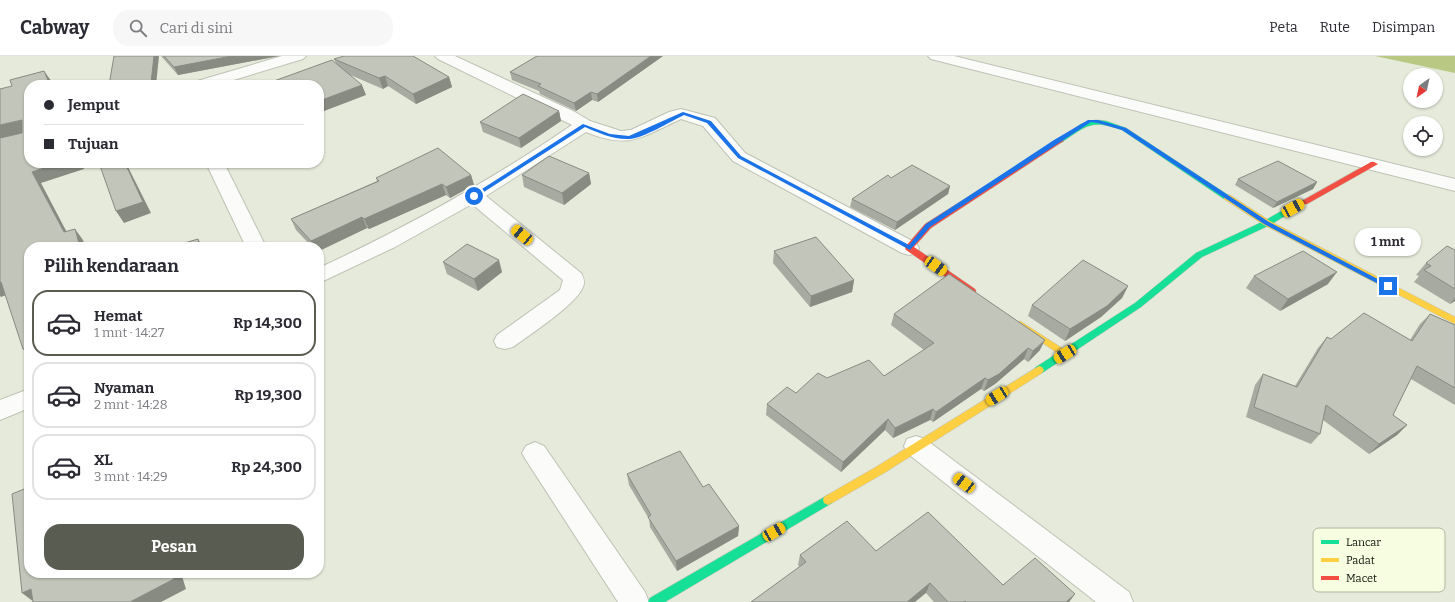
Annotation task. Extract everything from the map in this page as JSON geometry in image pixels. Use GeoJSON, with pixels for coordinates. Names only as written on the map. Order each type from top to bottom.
{"type":"FeatureCollection","features":[{"type":"Feature","properties":{"kind":"street"},"geometry":{"type":"LineString","coordinates":[[238,56],[248,71]]}},
{"type":"Feature","properties":{"kind":"street"},"geometry":{"type":"LineString","coordinates":[[217,80],[298,56]]}},
{"type":"Feature","properties":{"kind":"street"},"geometry":{"type":"LineString","coordinates":[[443,56],[569,116],[584,126],[609,135],[629,137],[639,135],[681,114],[708,121],[739,157],[910,248],[979,296]]}},
{"type":"Feature","properties":{"kind":"street"},"geometry":{"type":"LineString","coordinates":[[936,56],[1455,185]]}},
{"type":"Feature","properties":{"kind":"street"},"geometry":{"type":"LineString","coordinates":[[910,248],[928,226],[1090,121],[1106,122],[1124,129],[1266,223],[1455,321]]}},
{"type":"Feature","properties":{"kind":"street"},"geometry":{"type":"LineString","coordinates":[[324,274],[474,196],[584,126]]}},
{"type":"Feature","properties":{"kind":"street"},"geometry":{"type":"LineString","coordinates":[[654,602],[880,470],[916,446],[1065,354],[1138,305],[1199,255],[1266,223],[1374,164]]}},
{"type":"Feature","properties":{"kind":"street"},"geometry":{"type":"LineString","coordinates":[[217,168],[254,242]]}},
{"type":"Feature","properties":{"kind":"street"},"geometry":{"type":"LineString","coordinates":[[474,196],[574,278],[573,287],[567,296],[505,340]]}},
{"type":"Feature","properties":{"kind":"street"},"geometry":{"type":"LineString","coordinates":[[1010,317],[1065,354]]}},
{"type":"Feature","properties":{"kind":"street"},"geometry":{"type":"LineString","coordinates":[[0,410],[24,400]]}},
{"type":"Feature","properties":{"kind":"street"},"geometry":{"type":"LineString","coordinates":[[916,446],[1119,602]]}},
{"type":"Feature","properties":{"kind":"street"},"geometry":{"type":"LineString","coordinates":[[535,453],[635,602]]}},
{"type":"Feature","properties":{"kind":"shaded area"},"geometry":{"type":"Polygon","coordinates":[[[1375,56],[1455,56],[1455,73],[1443,70],[1443,68],[1431,68],[1375,56]]]}},
{"type":"Feature","properties":{"kind":"building"},"geometry":{"type":"Polygon","coordinates":[[[114,56],[154,56],[151,80],[110,80],[114,56]]]}},
{"type":"Feature","properties":{"kind":"building"},"geometry":{"type":"Polygon","coordinates":[[[164,56],[232,56],[174,67],[164,56]]]}},
{"type":"Feature","properties":{"kind":"building"},"geometry":{"type":"Polygon","coordinates":[[[344,56],[413,56],[449,77],[413,94],[385,76],[379,78],[334,59],[344,56]]]}},
{"type":"Feature","properties":{"kind":"building"},"geometry":{"type":"Polygon","coordinates":[[[537,56],[651,56],[597,94],[591,92],[574,103],[538,86],[541,84],[510,72],[537,56]]]}},
{"type":"Feature","properties":{"kind":"building"},"geometry":{"type":"Polygon","coordinates":[[[332,60],[362,85],[324,99],[324,80],[277,80],[332,60]]]}},
{"type":"Feature","properties":{"kind":"building"},"geometry":{"type":"Polygon","coordinates":[[[44,71],[48,80],[24,80],[24,168],[44,168],[32,172],[64,232],[75,229],[79,242],[24,242],[23,349],[0,282],[0,138],[22,133],[22,120],[0,125],[0,89],[12,86],[10,80],[44,71]]]}},
{"type":"Feature","properties":{"kind":"building"},"geometry":{"type":"Polygon","coordinates":[[[523,94],[559,111],[519,138],[480,122],[523,94]]]}},
{"type":"Feature","properties":{"kind":"building"},"geometry":{"type":"Polygon","coordinates":[[[438,148],[471,175],[446,187],[442,184],[364,219],[362,217],[311,241],[291,219],[379,181],[376,178],[438,148]]]}},
{"type":"Feature","properties":{"kind":"building"},"geometry":{"type":"Polygon","coordinates":[[[549,156],[589,173],[562,193],[522,175],[549,156]]]}},
{"type":"Feature","properties":{"kind":"building"},"geometry":{"type":"Polygon","coordinates":[[[1278,161],[1317,182],[1277,202],[1238,179],[1278,161]]]}},
{"type":"Feature","properties":{"kind":"building"},"geometry":{"type":"Polygon","coordinates":[[[912,165],[950,186],[897,222],[852,199],[888,175],[891,178],[912,165]]]}},
{"type":"Feature","properties":{"kind":"building"},"geometry":{"type":"Polygon","coordinates":[[[101,168],[127,168],[143,202],[116,211],[101,168]]]}},
{"type":"Feature","properties":{"kind":"building"},"geometry":{"type":"Polygon","coordinates":[[[816,237],[854,280],[811,296],[774,251],[816,237]]]}},
{"type":"Feature","properties":{"kind":"building"},"geometry":{"type":"Polygon","coordinates":[[[198,239],[199,242],[188,242],[198,239]]]}},
{"type":"Feature","properties":{"kind":"building"},"geometry":{"type":"Polygon","coordinates":[[[467,244],[499,260],[474,279],[443,262],[467,244]]]}},
{"type":"Feature","properties":{"kind":"building"},"geometry":{"type":"Polygon","coordinates":[[[1447,246],[1455,250],[1455,289],[1424,270],[1431,266],[1426,263],[1447,246]]]}},
{"type":"Feature","properties":{"kind":"building"},"geometry":{"type":"Polygon","coordinates":[[[1303,251],[1337,272],[1288,299],[1254,276],[1303,251]]]}},
{"type":"Feature","properties":{"kind":"building"},"geometry":{"type":"Polygon","coordinates":[[[1083,260],[1128,286],[1107,306],[1070,329],[1032,305],[1083,260]]]}},
{"type":"Feature","properties":{"kind":"building"},"geometry":{"type":"Polygon","coordinates":[[[949,274],[1045,340],[1033,351],[1028,348],[999,374],[988,380],[985,378],[936,412],[933,409],[895,428],[888,419],[843,462],[767,404],[787,387],[796,393],[818,373],[827,378],[869,360],[884,376],[934,343],[894,314],[949,274]]]}},
{"type":"Feature","properties":{"kind":"building"},"geometry":{"type":"Polygon","coordinates":[[[1364,313],[1412,341],[1430,314],[1455,325],[1455,388],[1417,366],[1393,415],[1407,425],[1379,444],[1326,405],[1320,434],[1254,407],[1263,374],[1297,387],[1327,337],[1331,339],[1364,313]]]}},
{"type":"Feature","properties":{"kind":"building"},"geometry":{"type":"Polygon","coordinates":[[[680,451],[703,487],[709,484],[739,526],[676,561],[648,517],[651,515],[627,474],[680,451]]]}},
{"type":"Feature","properties":{"kind":"building"},"geometry":{"type":"Polygon","coordinates":[[[24,489],[24,578],[174,579],[130,602],[33,602],[31,589],[22,593],[12,494],[24,489]]]}},
{"type":"Feature","properties":{"kind":"building"},"geometry":{"type":"Polygon","coordinates":[[[928,512],[1003,585],[1035,558],[1075,594],[1066,602],[948,602],[930,583],[907,602],[751,602],[806,562],[800,555],[847,521],[876,551],[928,512]]]}},
{"type":"Feature","properties":{"kind":"traffic: fast"},"geometry":{"type":"LineString","coordinates":[[1060,141],[1077,129],[1090,123],[1103,122],[1124,129],[1227,197]]}},
{"type":"Feature","properties":{"kind":"traffic: fast"},"geometry":{"type":"LineString","coordinates":[[1039,370],[1138,305],[1199,255],[1267,223],[1304,202]]}},
{"type":"Feature","properties":{"kind":"traffic: fast"},"geometry":{"type":"LineString","coordinates":[[654,602],[828,500]]}},
{"type":"Feature","properties":{"kind":"traffic: slow"},"geometry":{"type":"LineString","coordinates":[[1227,197],[1267,223],[1455,321]]}},
{"type":"Feature","properties":{"kind":"traffic: slow"},"geometry":{"type":"LineString","coordinates":[[1020,324],[1065,354]]}},
{"type":"Feature","properties":{"kind":"traffic: slow"},"geometry":{"type":"LineString","coordinates":[[828,500],[880,470],[1039,370]]}},
{"type":"Feature","properties":{"kind":"traffic: jam"},"geometry":{"type":"LineString","coordinates":[[972,291],[909,248],[928,226],[1060,141]]}},
{"type":"Feature","properties":{"kind":"traffic: jam"},"geometry":{"type":"LineString","coordinates":[[1304,202],[1374,164]]}},
{"type":"Feature","properties":{"kind":"route"},"geometry":{"type":"LineString","coordinates":[[474,196],[584,126],[609,135],[629,137],[639,135],[679,114],[683,114],[709,122],[739,157],[802,189],[910,248],[928,226],[1056,141],[1090,121],[1098,121],[1116,125],[1124,129],[1266,223],[1388,286]]}}]}
